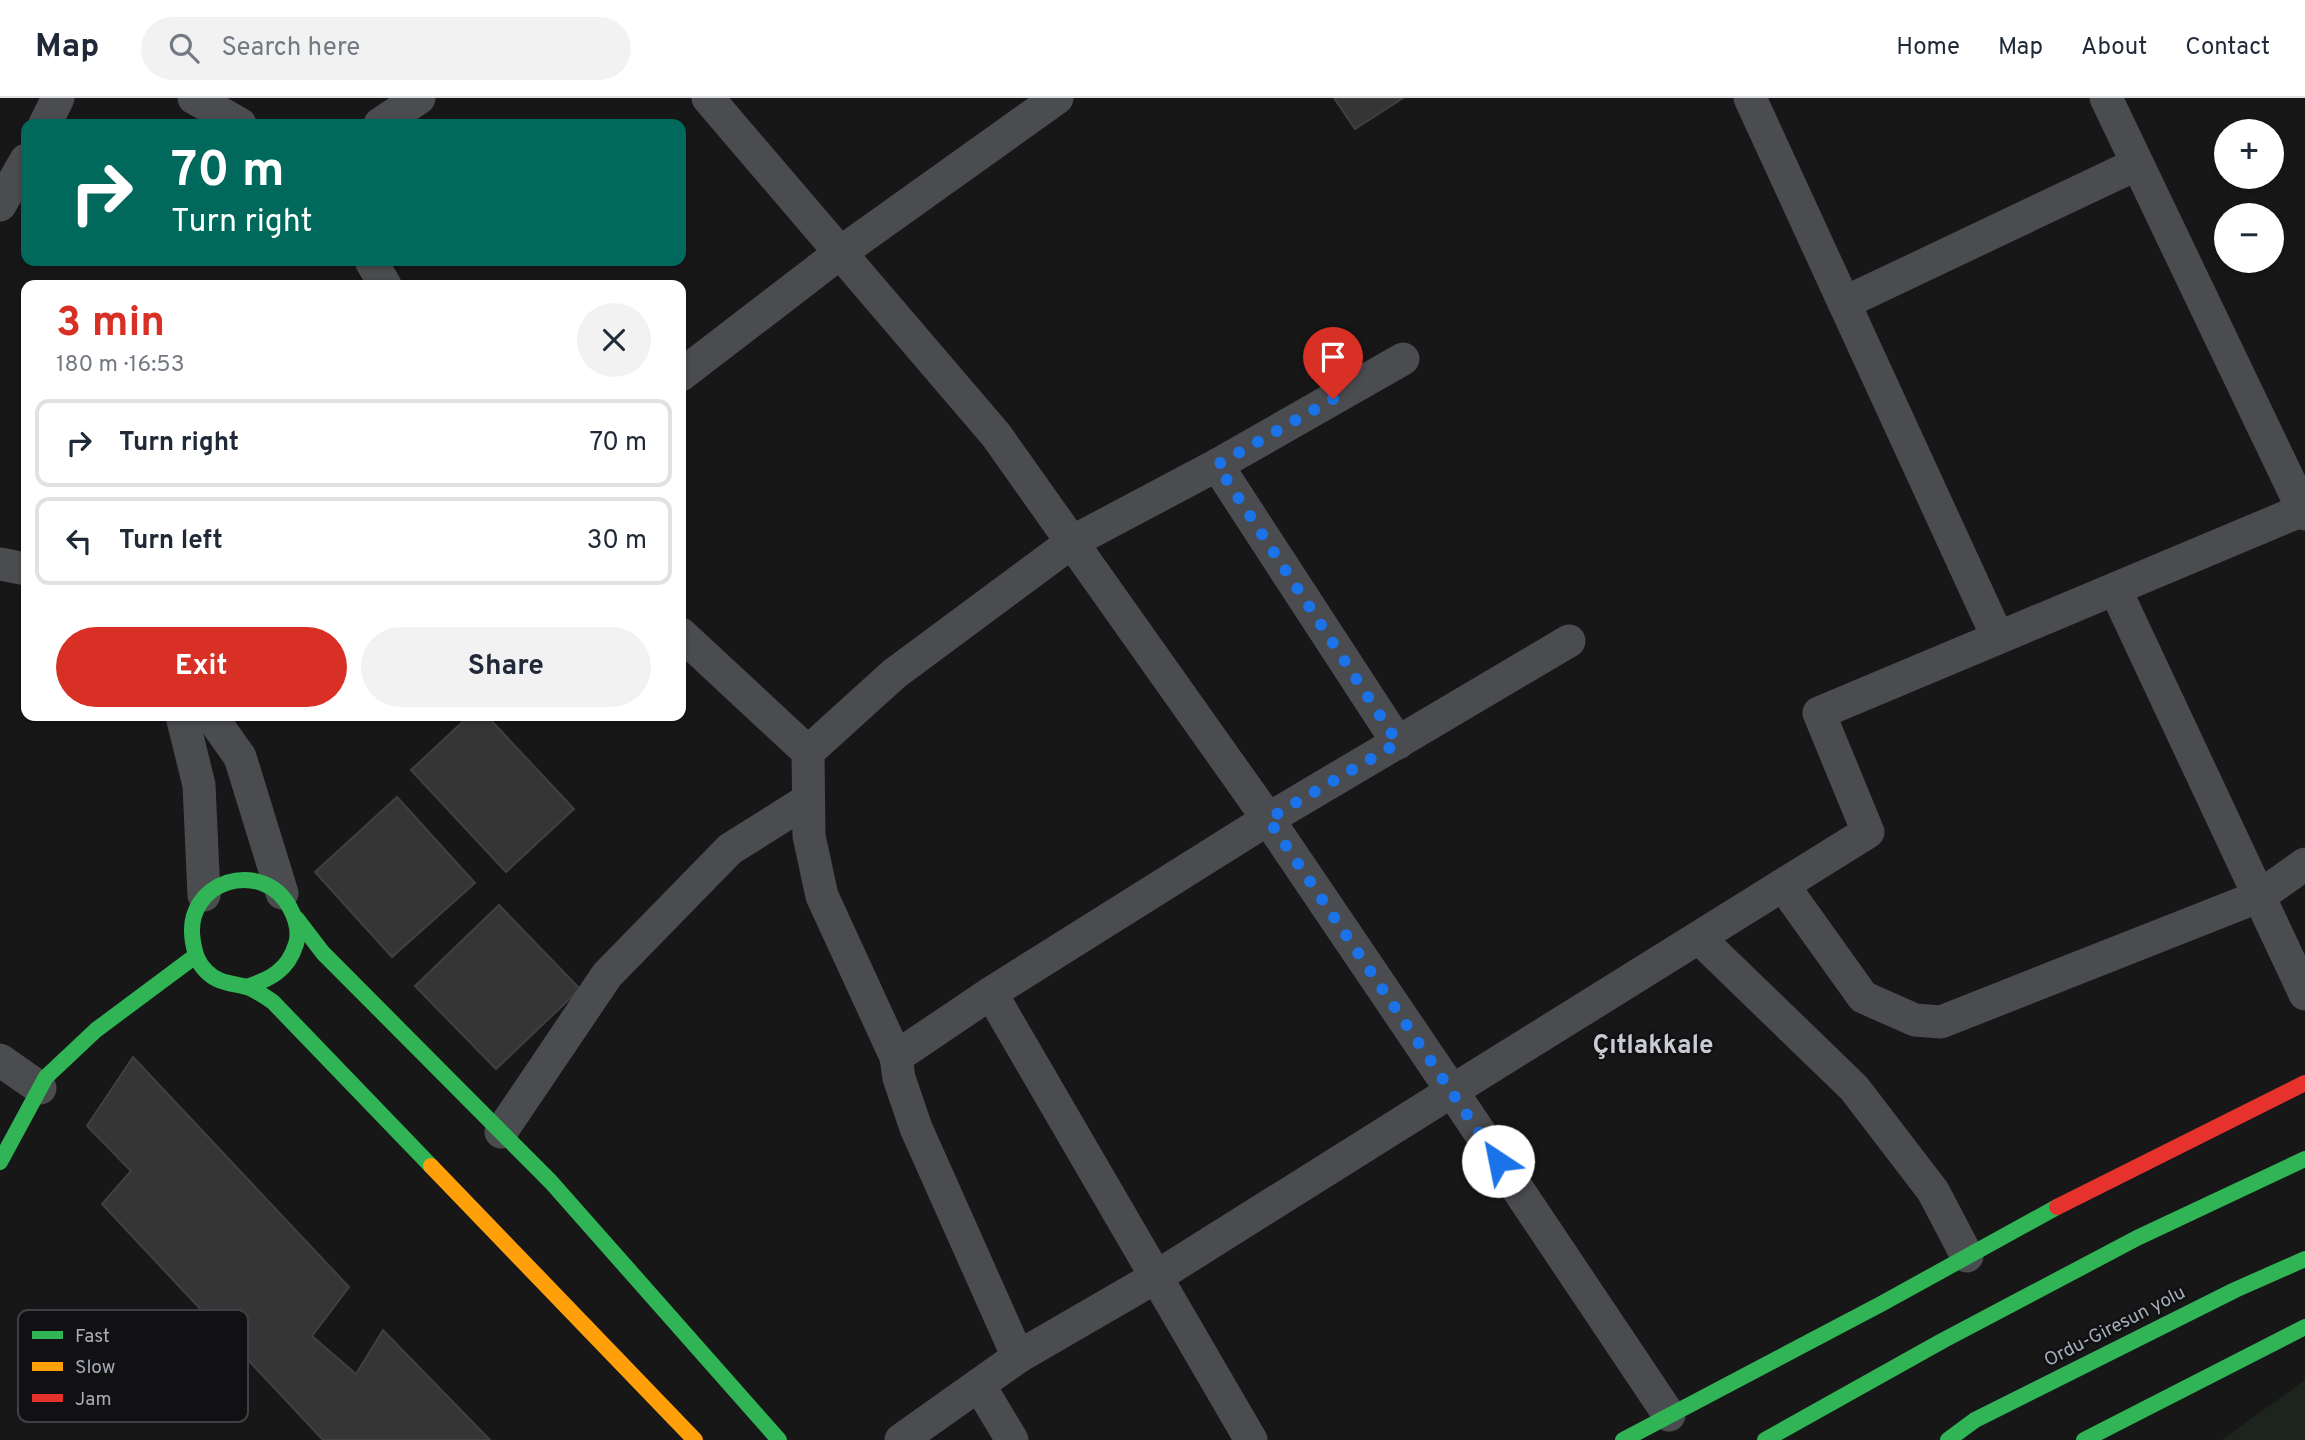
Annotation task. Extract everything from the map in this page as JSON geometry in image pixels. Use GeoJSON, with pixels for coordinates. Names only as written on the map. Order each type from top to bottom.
{"type":"FeatureCollection","features":[{"type":"Feature","properties":{"kind":"main road"},"geometry":{"type":"LineString","coordinates":[[289,906],[297,941],[289,962],[272,979],[246,987],[236,986],[210,976],[194,957],[190,923],[204,895],[229,880],[257,879],[289,906],[323,953],[551,1182],[779,1440]]}},
{"type":"Feature","properties":{"kind":"main road"},"geometry":{"type":"LineString","coordinates":[[0,1162],[46,1077],[96,1030],[194,957]]}},
{"type":"Feature","properties":{"kind":"main road"},"geometry":{"type":"LineString","coordinates":[[246,987],[273,1002],[695,1440]]}},
{"type":"Feature","properties":{"kind":"main road"},"geometry":{"type":"LineString","coordinates":[[1623,1440],[2096,1185],[2305,1083]]}},
{"type":"Feature","properties":{"kind":"main road"},"geometry":{"type":"LineString","coordinates":[[1765,1440],[2124,1244],[2305,1159]]}},
{"type":"Feature","properties":{"kind":"main road","name":"Ordu-Giresun yolu"},"geometry":{"type":"LineString","coordinates":[[1948,1440],[1975,1420],[2235,1290],[2305,1259]]}},
{"type":"Feature","properties":{"kind":"main road"},"geometry":{"type":"LineString","coordinates":[[2084,1440],[2305,1327]]}},
{"type":"Feature","properties":{"kind":"main road"},"geometry":{"type":"LineString","coordinates":[[1940,1440],[1975,1420]]}},
{"type":"Feature","properties":{"kind":"street"},"geometry":{"type":"LineString","coordinates":[[47,119],[58,98]]}},
{"type":"Feature","properties":{"kind":"street"},"geometry":{"type":"LineString","coordinates":[[194,98],[231,119]]}},
{"type":"Feature","properties":{"kind":"street"},"geometry":{"type":"LineString","coordinates":[[388,119],[419,98]]}},
{"type":"Feature","properties":{"kind":"street"},"geometry":{"type":"LineString","coordinates":[[708,98],[996,435],[1268,819],[1670,1415]]}},
{"type":"Feature","properties":{"kind":"street"},"geometry":{"type":"LineString","coordinates":[[686,371],[840,253],[1057,98]]}},
{"type":"Feature","properties":{"kind":"street"},"geometry":{"type":"LineString","coordinates":[[1750,98],[1998,638]]}},
{"type":"Feature","properties":{"kind":"street"},"geometry":{"type":"LineString","coordinates":[[901,1440],[1018,1357],[1156,1277],[1868,832],[1819,713],[2304,512],[2106,98]]}},
{"type":"Feature","properties":{"kind":"street"},"geometry":{"type":"LineString","coordinates":[[1844,303],[2137,164]]}},
{"type":"Feature","properties":{"kind":"street"},"geometry":{"type":"LineString","coordinates":[[3,195],[21,168]]}},
{"type":"Feature","properties":{"kind":"street"},"geometry":{"type":"LineString","coordinates":[[808,752],[894,674],[1072,542],[1217,465],[1403,359]]}},
{"type":"Feature","properties":{"kind":"street"},"geometry":{"type":"LineString","coordinates":[[1217,465],[1398,743]]}},
{"type":"Feature","properties":{"kind":"street"},"geometry":{"type":"LineString","coordinates":[[0,564],[21,568]]}},
{"type":"Feature","properties":{"kind":"street"},"geometry":{"type":"LineString","coordinates":[[2115,589],[2305,994]]}},
{"type":"Feature","properties":{"kind":"street"},"geometry":{"type":"LineString","coordinates":[[686,639],[808,752],[808,836],[822,896],[896,1057],[899,1078],[916,1128],[1018,1357]]}},
{"type":"Feature","properties":{"kind":"street"},"geometry":{"type":"LineString","coordinates":[[896,1057],[991,993],[1268,819],[1569,640]]}},
{"type":"Feature","properties":{"kind":"street"},"geometry":{"type":"LineString","coordinates":[[183,721],[199,785],[204,895]]}},
{"type":"Feature","properties":{"kind":"street"},"geometry":{"type":"LineString","coordinates":[[215,721],[240,757],[289,906]]}},
{"type":"Feature","properties":{"kind":"street"},"geometry":{"type":"LineString","coordinates":[[501,1132],[607,975],[730,849],[808,800]]}},
{"type":"Feature","properties":{"kind":"street"},"geometry":{"type":"LineString","coordinates":[[1783,885],[1863,997],[1914,1020],[1941,1023],[2260,896],[2305,864]]}},
{"type":"Feature","properties":{"kind":"street"},"geometry":{"type":"LineString","coordinates":[[1699,938],[1854,1088],[1933,1191],[1967,1256]]}},
{"type":"Feature","properties":{"kind":"street"},"geometry":{"type":"LineString","coordinates":[[991,993],[1251,1440]]}},
{"type":"Feature","properties":{"kind":"street"},"geometry":{"type":"LineString","coordinates":[[0,1060],[40,1088]]}},
{"type":"Feature","properties":{"kind":"street"},"geometry":{"type":"LineString","coordinates":[[979,1385],[1012,1440]]}},
{"type":"Feature","properties":{"kind":"shaded area"},"geometry":{"type":"Polygon","coordinates":[[[2305,1380],[2305,1440],[2222,1440],[2305,1380]]]}},
{"type":"Feature","properties":{"kind":"building"},"geometry":{"type":"Polygon","coordinates":[[[1334,98],[1403,98],[1355,129],[1334,98]]]}},
{"type":"Feature","properties":{"kind":"building"},"geometry":{"type":"Polygon","coordinates":[[[464,721],[492,721],[574,809],[506,872],[411,770],[464,721]]]}},
{"type":"Feature","properties":{"kind":"building"},"geometry":{"type":"Polygon","coordinates":[[[397,797],[475,883],[392,957],[315,872],[397,797]]]}},
{"type":"Feature","properties":{"kind":"building"},"geometry":{"type":"Polygon","coordinates":[[[499,905],[580,989],[496,1069],[415,986],[499,905]]]}},
{"type":"Feature","properties":{"kind":"building"},"geometry":{"type":"Polygon","coordinates":[[[133,1057],[349,1287],[312,1336],[356,1374],[383,1330],[490,1440],[323,1440],[248,1360],[248,1310],[201,1310],[102,1204],[131,1171],[87,1126],[133,1057]]]}},
{"type":"Feature","properties":{"kind":"traffic: fast"},"geometry":{"type":"LineString","coordinates":[[246,987],[255,984],[263,981],[271,977],[283,967],[293,953],[298,934],[292,912],[278,892],[262,883],[245,880],[227,883],[212,891],[200,903],[193,921],[193,942],[200,964],[216,978],[227,982],[250,988],[273,1002],[431,1166]]}},
{"type":"Feature","properties":{"kind":"traffic: fast"},"geometry":{"type":"LineString","coordinates":[[297,919],[323,953],[551,1182],[779,1440]]}},
{"type":"Feature","properties":{"kind":"traffic: fast"},"geometry":{"type":"LineString","coordinates":[[0,1162],[46,1077],[96,1030],[194,957]]}},
{"type":"Feature","properties":{"kind":"traffic: fast"},"geometry":{"type":"LineString","coordinates":[[1765,1440],[1942,1341],[2137,1238],[2305,1159]]}},
{"type":"Feature","properties":{"kind":"traffic: fast"},"geometry":{"type":"LineString","coordinates":[[1623,1440],[1881,1304],[2057,1207]]}},
{"type":"Feature","properties":{"kind":"traffic: fast"},"geometry":{"type":"LineString","coordinates":[[1948,1440],[1975,1420],[2235,1290],[2305,1259]]}},
{"type":"Feature","properties":{"kind":"traffic: fast"},"geometry":{"type":"LineString","coordinates":[[2084,1440],[2305,1327]]}},
{"type":"Feature","properties":{"kind":"traffic: slow"},"geometry":{"type":"LineString","coordinates":[[431,1166],[695,1440]]}},
{"type":"Feature","properties":{"kind":"traffic: jam"},"geometry":{"type":"LineString","coordinates":[[2057,1207],[2305,1083]]}},
{"type":"Feature","properties":{"kind":"district","name":"Çıtlakkale"},"geometry":{"type":"Point","coordinates":[1653,1046]}},
{"type":"Feature","properties":{"kind":"route"},"geometry":{"type":"LineString","coordinates":[[1333,399],[1217,465],[1398,743],[1268,819],[1498,1161]]}}]}
